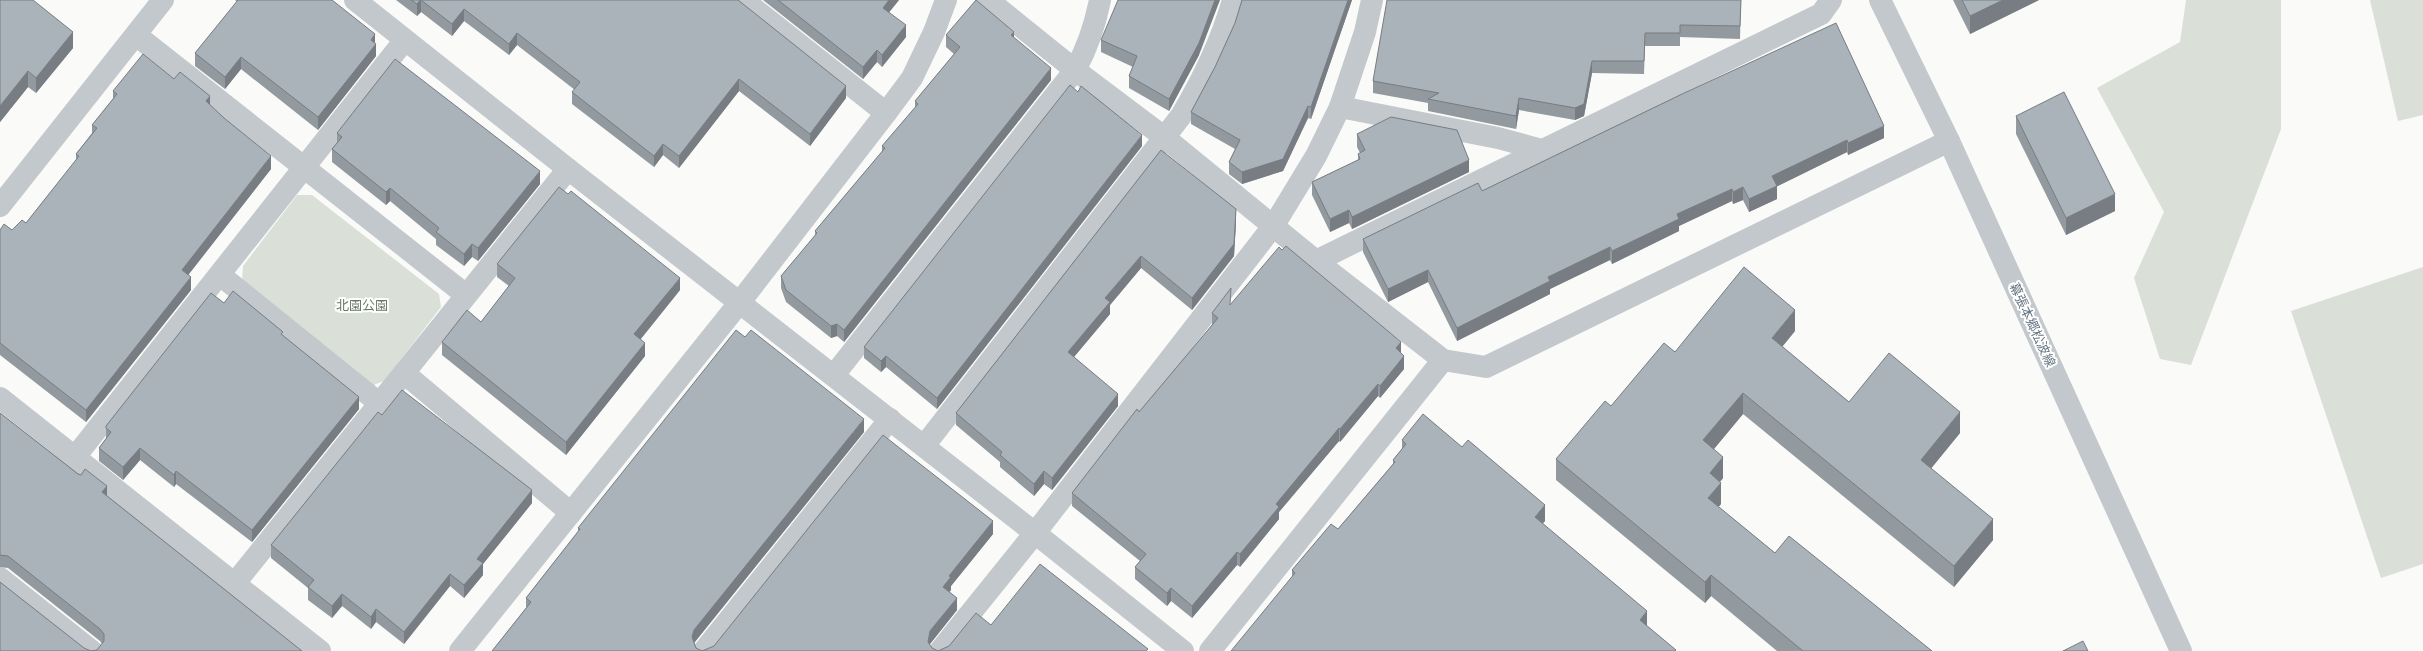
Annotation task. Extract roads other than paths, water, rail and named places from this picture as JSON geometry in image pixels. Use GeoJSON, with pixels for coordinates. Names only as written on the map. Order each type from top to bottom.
{"type":"FeatureCollection","features":[{"type":"Feature","properties":{"kind":"street"},"geometry":{"type":"LineString","coordinates":[[0,206],[163,0]]}},
{"type":"Feature","properties":{"kind":"street"},"geometry":{"type":"LineString","coordinates":[[355,0],[404,41],[834,375],[1183,651]]}},
{"type":"Feature","properties":{"kind":"street"},"geometry":{"type":"LineString","coordinates":[[744,0],[886,113]]}},
{"type":"Feature","properties":{"kind":"street"},"geometry":{"type":"LineString","coordinates":[[460,651],[740,302],[886,113],[912,78],[934,32],[946,0]]}},
{"type":"Feature","properties":{"kind":"street"},"geometry":{"type":"LineString","coordinates":[[988,0],[1075,70],[1164,137],[1274,225],[1316,261],[1443,360],[1486,367],[1949,141]]}},
{"type":"Feature","properties":{"kind":"street"},"geometry":{"type":"LineString","coordinates":[[834,375],[1075,70],[1085,52],[1095,26],[1100,0]]}},
{"type":"Feature","properties":{"kind":"street"},"geometry":{"type":"LineString","coordinates":[[924,446],[1181,116],[1200,85],[1227,21],[1233,0]]}},
{"type":"Feature","properties":{"kind":"street"},"geometry":{"type":"LineString","coordinates":[[940,651],[1035,533],[1274,225],[1316,156],[1340,107],[1365,32],[1372,0]]}},
{"type":"Feature","properties":{"kind":"street"},"geometry":{"type":"LineString","coordinates":[[1316,261],[1821,14],[1831,0]]}},
{"type":"Feature","properties":{"kind":"street","name":"幕張本郷松波線"},"geometry":{"type":"LineString","coordinates":[[1880,0],[1949,141],[2181,651]]}},
{"type":"Feature","properties":{"kind":"street"},"geometry":{"type":"LineString","coordinates":[[136,35],[466,295]]}},
{"type":"Feature","properties":{"kind":"street"},"geometry":{"type":"LineString","coordinates":[[75,457],[404,41]]}},
{"type":"Feature","properties":{"kind":"street"},"geometry":{"type":"LineString","coordinates":[[1340,107],[1498,138],[1542,150]]}},
{"type":"Feature","properties":{"kind":"street"},"geometry":{"type":"LineString","coordinates":[[235,583],[568,169]]}},
{"type":"Feature","properties":{"kind":"street"},"geometry":{"type":"LineString","coordinates":[[220,275],[380,403]]}},
{"type":"Feature","properties":{"kind":"street"},"geometry":{"type":"LineString","coordinates":[[1210,651],[1443,360]]}},
{"type":"Feature","properties":{"kind":"street"},"geometry":{"type":"LineString","coordinates":[[404,373],[571,513]]}},
{"type":"Feature","properties":{"kind":"street"},"geometry":{"type":"LineString","coordinates":[[0,398],[320,651]]}},
{"type":"Feature","properties":{"kind":"street"},"geometry":{"type":"LineString","coordinates":[[704,651],[890,419]]}},
{"type":"Feature","properties":{"kind":"street"},"geometry":{"type":"LineString","coordinates":[[0,578],[92,651]]}},
{"type":"Feature","properties":{"kind":"park label","name":"北園公園"},"geometry":{"type":"Point","coordinates":[362,306]}}]}
